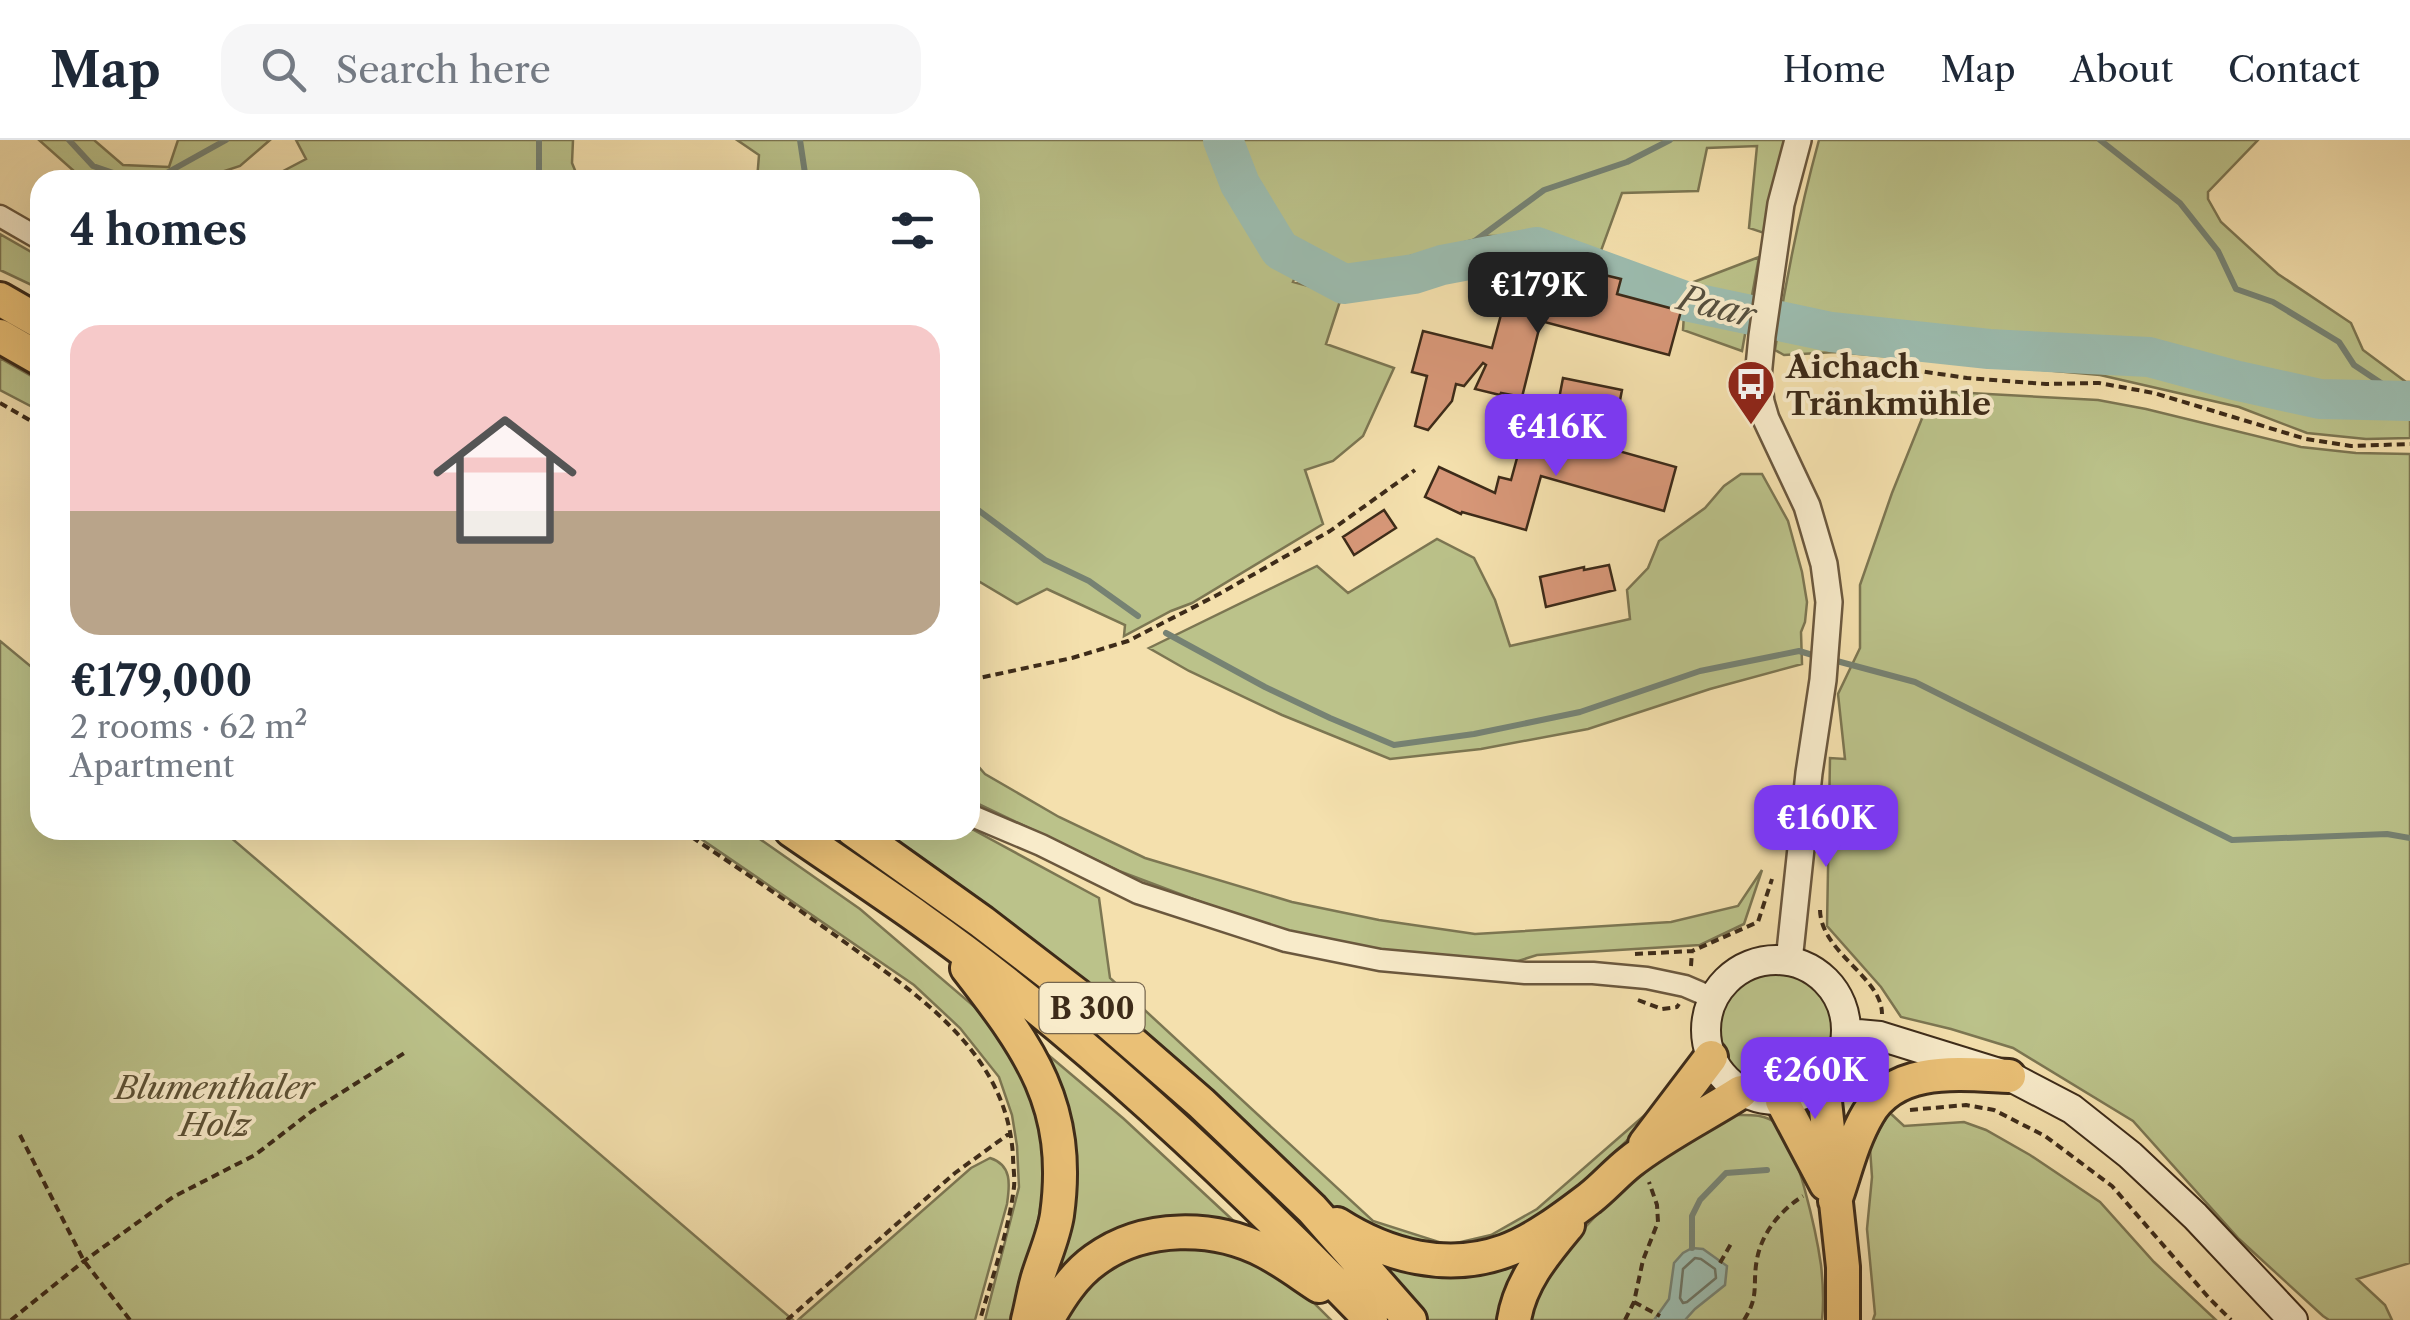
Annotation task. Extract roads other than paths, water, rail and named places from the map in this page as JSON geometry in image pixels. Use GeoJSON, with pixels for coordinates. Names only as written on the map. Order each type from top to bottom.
{"type":"FeatureCollection","features":[{"type":"Feature","properties":{"kind":"highway"},"geometry":{"type":"LineString","coordinates":[[0,299],[30,316]]}},
{"type":"Feature","properties":{"kind":"highway"},"geometry":{"type":"LineString","coordinates":[[0,336],[30,353]]}},
{"type":"Feature","properties":{"kind":"highway","name":"B 300"},"geometry":{"type":"LineString","coordinates":[[806,840],[1004,981],[1176,1130],[1282,1229],[1370,1320]]}},
{"type":"Feature","properties":{"kind":"highway","name":"B 300"},"geometry":{"type":"LineString","coordinates":[[867,840],[1077,995],[1202,1103],[1312,1209],[1410,1320]]}},
{"type":"Feature","properties":{"kind":"highway"},"geometry":{"type":"LineString","coordinates":[[940,932],[1026,1048],[1042,1078],[1054,1118],[1061,1160],[1056,1218],[1028,1320]]}},
{"type":"Feature","properties":{"kind":"highway"},"geometry":{"type":"LineString","coordinates":[[1633,1160],[1711,1057]]}},
{"type":"Feature","properties":{"kind":"highway"},"geometry":{"type":"LineString","coordinates":[[1835,1201],[1869,1112],[1889,1091],[1918,1078],[1945,1074],[2009,1076]]}},
{"type":"Feature","properties":{"kind":"highway"},"geometry":{"type":"LineString","coordinates":[[1823,1083],[1843,1268],[1843,1320]]}},
{"type":"Feature","properties":{"kind":"highway"},"geometry":{"type":"LineString","coordinates":[[1312,1209],[1364,1241],[1405,1255],[1443,1261],[1488,1256],[1509,1250],[1543,1231],[1590,1198],[1633,1160],[1741,1092]]}},
{"type":"Feature","properties":{"kind":"highway"},"geometry":{"type":"LineString","coordinates":[[1782,1100],[1835,1201]]}},
{"type":"Feature","properties":{"kind":"highway"},"geometry":{"type":"LineString","coordinates":[[1514,1320],[1529,1275],[1590,1198]]}},
{"type":"Feature","properties":{"kind":"highway"},"geometry":{"type":"LineString","coordinates":[[1047,1320],[1062,1293],[1096,1259],[1133,1241],[1176,1232],[1218,1235],[1267,1252],[1370,1320]]}},
{"type":"Feature","properties":{"kind":"main road"},"geometry":{"type":"LineString","coordinates":[[1789,961],[1813,970],[1832,987],[1844,1011],[1844,1051],[1823,1083],[1802,1096],[1760,1099],[1741,1092],[1724,1078],[1711,1057],[1706,1019],[1713,998],[1728,978],[1752,964],[1789,961]]}},
{"type":"Feature","properties":{"kind":"main road"},"geometry":{"type":"LineString","coordinates":[[1846,1033],[1880,1036],[1948,1055],[2009,1076],[2072,1109],[2130,1155],[2194,1216],[2293,1320]]}},
{"type":"Feature","properties":{"kind":"street"},"geometry":{"type":"LineString","coordinates":[[1789,961],[1823,680],[1828,602],[1824,564],[1806,506],[1766,419],[1758,377],[1781,204],[1798,140]]}},
{"type":"Feature","properties":{"kind":"street"},"geometry":{"type":"LineString","coordinates":[[0,216],[30,234]]}},
{"type":"Feature","properties":{"kind":"street"},"geometry":{"type":"LineString","coordinates":[[980,819],[1138,893],[1286,941],[1380,960],[1525,973],[1647,978],[1686,986],[1713,998]]}},
{"type":"Feature","properties":{"kind":"water"},"geometry":{"type":"Polygon","coordinates":[[[1692,1248],[1703,1249],[1727,1266],[1725,1285],[1685,1320],[1654,1320],[1669,1299],[1674,1263],[1692,1248]]]}},
{"type":"Feature","properties":{"kind":"waterway"},"geometry":{"type":"LineString","coordinates":[[69,140],[93,166],[105,170]]}},
{"type":"Feature","properties":{"kind":"waterway"},"geometry":{"type":"LineString","coordinates":[[172,170],[226,140]]}},
{"type":"Feature","properties":{"kind":"waterway"},"geometry":{"type":"LineString","coordinates":[[539,140],[539,170]]}},
{"type":"Feature","properties":{"kind":"waterway"},"geometry":{"type":"LineString","coordinates":[[800,140],[804,170]]}},
{"type":"Feature","properties":{"kind":"waterway","name":"Paar"},"geometry":{"type":"LineString","coordinates":[[1223,140],[1240,184],[1280,250],[1344,284],[1414,274],[1537,247],[1685,301],[1831,332],[1989,349],[2149,357],[2320,399],[2410,401]]}},
{"type":"Feature","properties":{"kind":"waterway"},"geometry":{"type":"LineString","coordinates":[[1442,265],[1544,190],[1627,162],[1670,140]]}},
{"type":"Feature","properties":{"kind":"waterway"},"geometry":{"type":"LineString","coordinates":[[2100,140],[2180,203],[2218,251],[2236,289],[2273,302],[2339,342],[2354,365],[2408,401]]}},
{"type":"Feature","properties":{"kind":"waterway"},"geometry":{"type":"LineString","coordinates":[[980,511],[1045,560],[1089,581],[1138,616]]}},
{"type":"Feature","properties":{"kind":"waterway"},"geometry":{"type":"LineString","coordinates":[[1166,633],[1265,687],[1394,745],[1474,734],[1580,712],[1700,671],[1799,651],[1816,656]]}},
{"type":"Feature","properties":{"kind":"waterway"},"geometry":{"type":"LineString","coordinates":[[1833,660],[1915,682],[2232,840],[2387,834],[2410,838]]}},
{"type":"Feature","properties":{"kind":"waterway"},"geometry":{"type":"LineString","coordinates":[[1692,1248],[1692,1216],[1700,1200],[1726,1173],[1767,1170]]}},
{"type":"Feature","properties":{"kind":"place","name":"Aichach Tränkmühle"},"geometry":{"type":"Point","coordinates":[1751,426]}},
{"type":"Feature","properties":{"kind":"park label","name":"Blumenthaler Holz"},"geometry":{"type":"Point","coordinates":[215,1106]}}]}
